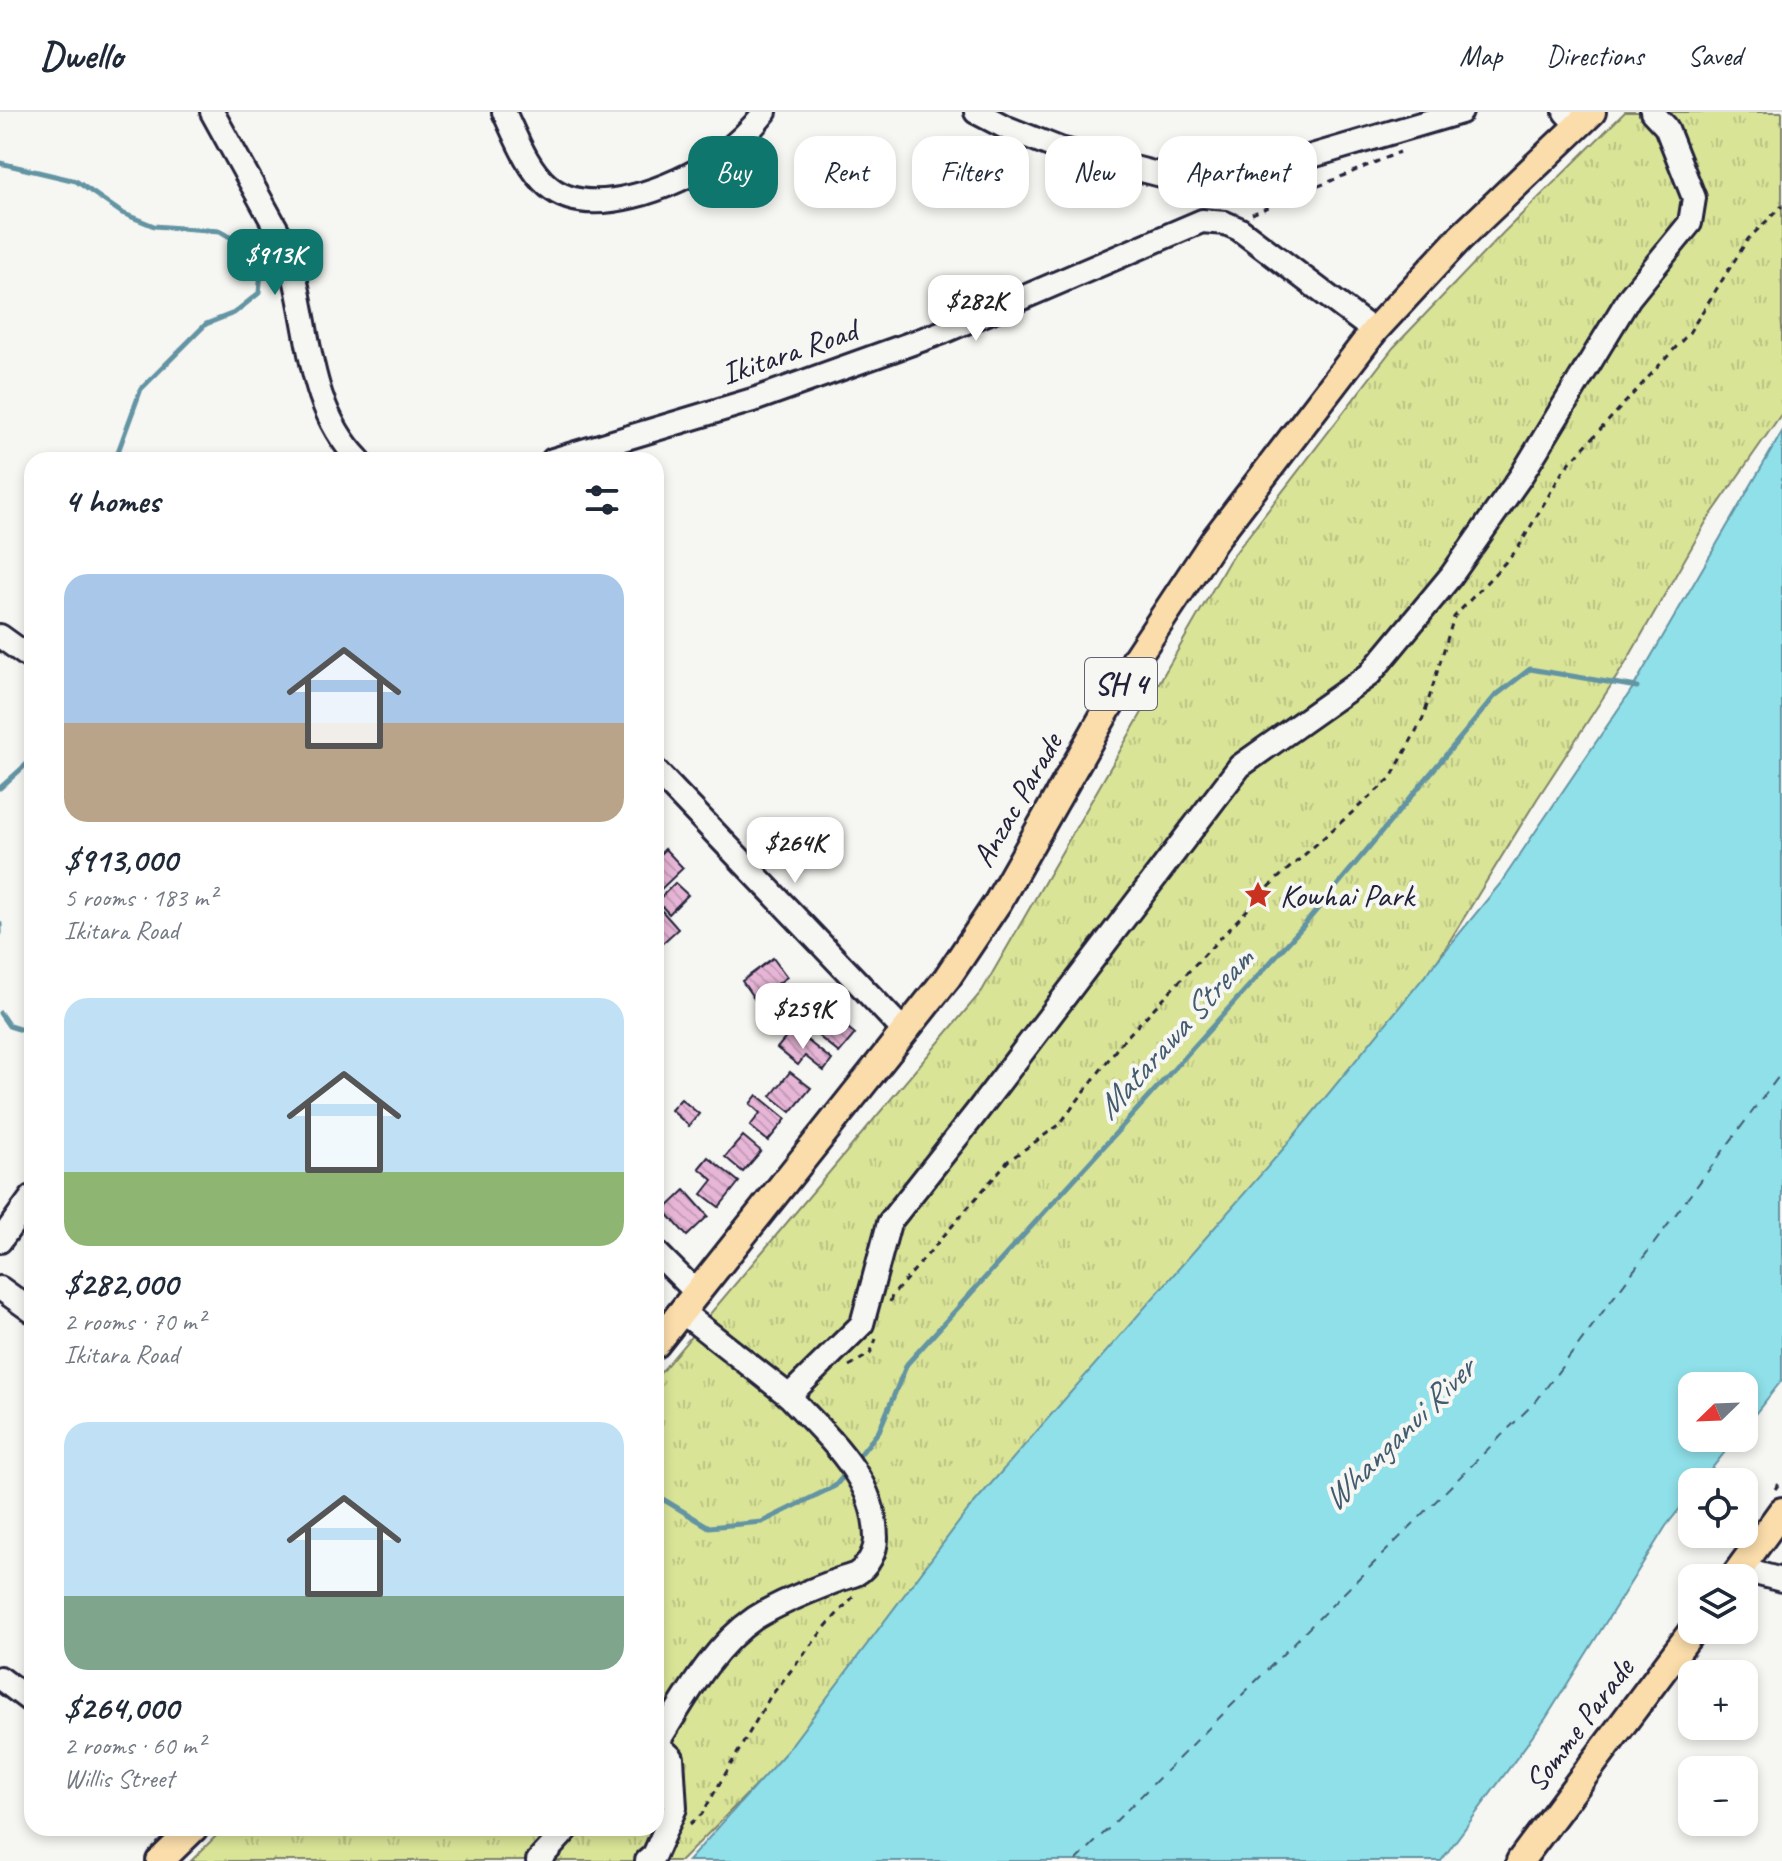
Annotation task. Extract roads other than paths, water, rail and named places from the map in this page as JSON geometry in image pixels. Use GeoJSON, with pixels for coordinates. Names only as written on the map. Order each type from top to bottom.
{"type":"FeatureCollection","features":[{"type":"Feature","properties":{"kind":"main road","name":"Anzac Parade"},"geometry":{"type":"LineString","coordinates":[[664,1334],[947,978],[998,902],[1167,608],[1215,539],[1374,331],[1578,116]]}},
{"type":"Feature","properties":{"kind":"main road"},"geometry":{"type":"LineString","coordinates":[[1743,1564],[1782,1511]]}},
{"type":"Feature","properties":{"kind":"main road","name":"Somme Parade"},"geometry":{"type":"LineString","coordinates":[[1520,1861],[1683,1644]]}},
{"type":"Feature","properties":{"kind":"main road"},"geometry":{"type":"LineString","coordinates":[[160,1861],[186,1836]]}},
{"type":"Feature","properties":{"kind":"street"},"geometry":{"type":"LineString","coordinates":[[212,112],[287,248],[294,267],[311,363],[321,398],[341,439],[352,452]]}},
{"type":"Feature","properties":{"kind":"street"},"geometry":{"type":"LineString","coordinates":[[504,112],[531,166],[548,186],[567,197],[603,202],[636,194],[703,167],[743,136],[765,112]]}},
{"type":"Feature","properties":{"kind":"street"},"geometry":{"type":"LineString","coordinates":[[976,112],[1060,149],[1169,177],[1205,182],[1244,176],[1461,112]]}},
{"type":"Feature","properties":{"kind":"street"},"geometry":{"type":"LineString","coordinates":[[789,1396],[862,1324],[889,1223],[1240,766],[1369,675],[1451,576],[1521,476],[1629,298],[1690,223],[1694,198],[1666,127],[1652,112]]}},
{"type":"Feature","properties":{"kind":"street","name":"Ikitara Road"},"geometry":{"type":"LineString","coordinates":[[580,452],[756,399],[943,332],[1190,225],[1212,220],[1239,229],[1374,331]]}},
{"type":"Feature","properties":{"kind":"street"},"geometry":{"type":"LineString","coordinates":[[0,636],[24,653]]}},
{"type":"Feature","properties":{"kind":"street"},"geometry":{"type":"LineString","coordinates":[[664,779],[904,1031]]}},
{"type":"Feature","properties":{"kind":"street"},"geometry":{"type":"LineString","coordinates":[[0,1241],[24,1208]]}},
{"type":"Feature","properties":{"kind":"street"},"geometry":{"type":"LineString","coordinates":[[664,1264],[688,1302],[789,1396],[842,1452],[863,1483],[876,1516],[876,1546],[858,1573],[777,1605],[732,1636],[708,1665],[664,1731]]}},
{"type":"Feature","properties":{"kind":"street"},"geometry":{"type":"LineString","coordinates":[[0,1288],[24,1305]]}},
{"type":"Feature","properties":{"kind":"street"},"geometry":{"type":"LineString","coordinates":[[1758,1576],[1782,1580]]}},
{"type":"Feature","properties":{"kind":"street"},"geometry":{"type":"LineString","coordinates":[[0,1678],[24,1696]]}},
{"type":"Feature","properties":{"kind":"street"},"geometry":{"type":"LineString","coordinates":[[664,1750],[672,1758],[675,1808],[664,1833]]}},
{"type":"Feature","properties":{"kind":"street"},"geometry":{"type":"LineString","coordinates":[[538,1861],[561,1836]]}},
{"type":"Feature","properties":{"kind":"street"},"geometry":{"type":"LineString","coordinates":[[647,1861],[654,1855],[662,1836]]}},
{"type":"Feature","properties":{"kind":"water","name":"Whanganui River"},"geometry":{"type":"Polygon","coordinates":[[[1782,432],[1782,1380],[1758,1410],[1758,1372],[1678,1372],[1678,1452],[1725,1452],[1712,1468],[1678,1468],[1678,1511],[1546,1718],[1441,1861],[688,1861],[786,1752],[968,1510],[1284,1148],[1500,884],[1634,686],[1782,432]]]}},
{"type":"Feature","properties":{"kind":"waterway","name":"Matarawa Stream"},"geometry":{"type":"LineString","coordinates":[[0,163],[76,181],[122,213],[154,226],[220,231],[247,247],[261,272],[259,293],[234,313],[206,324],[141,389],[118,452]]}},
{"type":"Feature","properties":{"kind":"waterway","name":"Matarawa Stream"},"geometry":{"type":"LineString","coordinates":[[855,1461],[879,1431],[907,1364],[1305,924],[1495,696],[1530,669],[1637,687]]}},
{"type":"Feature","properties":{"kind":"waterway","name":"Matarawa Stream"},"geometry":{"type":"LineString","coordinates":[[0,788],[24,766]]}},
{"type":"Feature","properties":{"kind":"waterway","name":"Matarawa Stream"},"geometry":{"type":"LineString","coordinates":[[0,924],[0,933]]}},
{"type":"Feature","properties":{"kind":"waterway","name":"Matarawa Stream"},"geometry":{"type":"LineString","coordinates":[[0,1013],[9,1026],[24,1031]]}},
{"type":"Feature","properties":{"kind":"waterway","name":"Matarawa Stream"},"geometry":{"type":"LineString","coordinates":[[664,1500],[709,1527],[762,1522],[835,1486],[847,1472]]}},
{"type":"Feature","properties":{"kind":"place","name":"Kowhai Park"},"geometry":{"type":"Point","coordinates":[1258,895]}}]}
